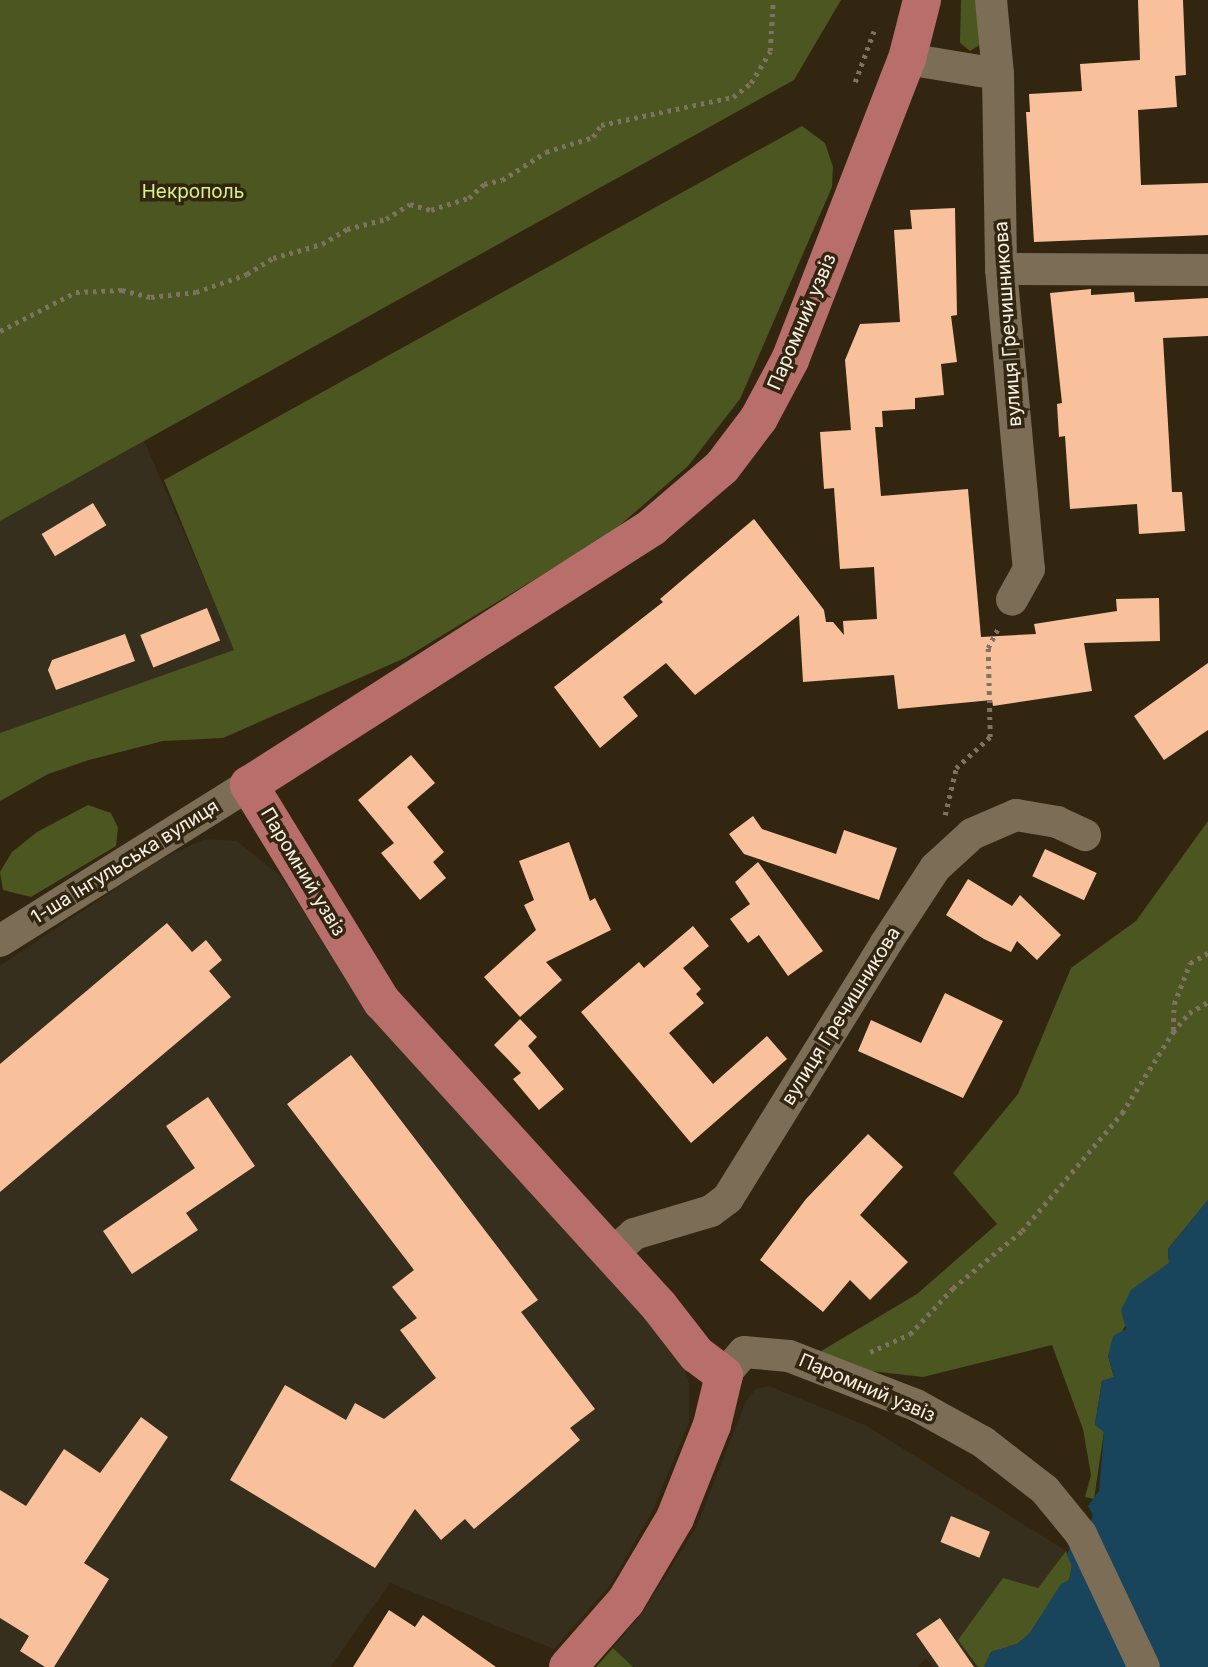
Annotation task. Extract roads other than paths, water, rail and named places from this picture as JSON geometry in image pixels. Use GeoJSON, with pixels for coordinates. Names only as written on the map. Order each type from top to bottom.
{"type":"FeatureCollection","features":[{"type":"Feature","properties":{"kind":"main road"},"geometry":{"type":"LineString","coordinates":[[907,59],[922,0]]}},
{"type":"Feature","properties":{"kind":"main road","name":"Паромний узвіз"},"geometry":{"type":"LineString","coordinates":[[724,1376],[697,1355],[612,1255],[382,1002],[249,785],[652,527],[722,467],[759,418],[790,360],[907,59]]}},
{"type":"Feature","properties":{"kind":"main road"},"geometry":{"type":"LineString","coordinates":[[568,1667],[626,1601],[675,1518],[712,1425],[724,1376]]}},
{"type":"Feature","properties":{"kind":"street","name":"вулиця Гречишникова"},"geometry":{"type":"LineString","coordinates":[[991,0],[999,74],[1000,269],[1029,569],[1012,600]]}},
{"type":"Feature","properties":{"kind":"street"},"geometry":{"type":"LineString","coordinates":[[907,59],[999,74]]}},
{"type":"Feature","properties":{"kind":"street"},"geometry":{"type":"LineString","coordinates":[[1000,269],[1208,270]]}},
{"type":"Feature","properties":{"kind":"street","name":"1-ша Інгульська вулиця"},"geometry":{"type":"LineString","coordinates":[[0,941],[249,785]]}},
{"type":"Feature","properties":{"kind":"street","name":"вулиця Гречишникова"},"geometry":{"type":"LineString","coordinates":[[612,1255],[634,1234],[711,1211],[727,1198],[935,869],[972,834],[1016,815],[1057,822],[1085,835]]}},
{"type":"Feature","properties":{"kind":"street","name":"Паромний узвіз"},"geometry":{"type":"LineString","coordinates":[[724,1376],[744,1352],[789,1356],[916,1405],[983,1443],[1045,1490],[1081,1534],[1144,1667]]}},
{"type":"Feature","properties":{"kind":"water"},"geometry":{"type":"Polygon","coordinates":[[[1208,1200],[1208,1667],[984,1667],[991,1652],[1017,1644],[1029,1634],[1061,1584],[1069,1580],[1072,1566],[1067,1555],[1073,1538],[1088,1529],[1093,1515],[1088,1506],[1099,1491],[1104,1432],[1095,1425],[1102,1381],[1114,1377],[1108,1356],[1113,1336],[1126,1329],[1121,1310],[1131,1290],[1169,1263],[1168,1249],[1208,1200]]]}},
{"type":"Feature","properties":{"kind":"park label","name":"Некрополь"},"geometry":{"type":"Point","coordinates":[193,192]}}]}
